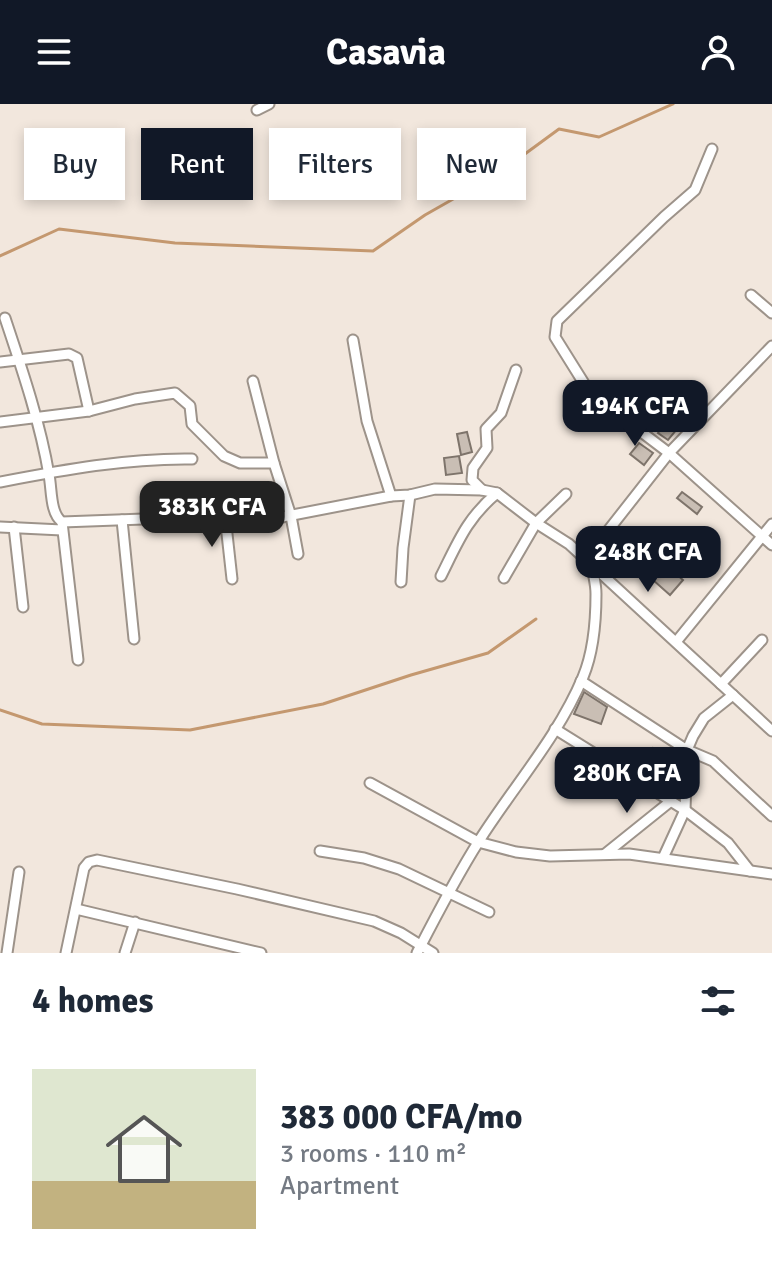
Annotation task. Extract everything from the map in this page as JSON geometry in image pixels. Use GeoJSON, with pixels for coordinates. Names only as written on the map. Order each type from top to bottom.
{"type":"FeatureCollection","features":[{"type":"Feature","properties":{"kind":"street"},"geometry":{"type":"LineString","coordinates":[[257,110],[269,104]]}},
{"type":"Feature","properties":{"kind":"street"},"geometry":{"type":"LineString","coordinates":[[712,149],[695,190],[557,321],[555,337],[590,393],[669,453],[772,545]]}},
{"type":"Feature","properties":{"kind":"street"},"geometry":{"type":"LineString","coordinates":[[751,295],[772,313]]}},
{"type":"Feature","properties":{"kind":"street"},"geometry":{"type":"LineString","coordinates":[[5,318],[33,402],[55,516],[62,526],[78,660]]}},
{"type":"Feature","properties":{"kind":"street"},"geometry":{"type":"LineString","coordinates":[[353,340],[367,421],[391,496]]}},
{"type":"Feature","properties":{"kind":"street"},"geometry":{"type":"LineString","coordinates":[[419,949],[478,842],[555,729],[586,670],[596,592],[592,556],[596,546],[669,453],[772,346]]}},
{"type":"Feature","properties":{"kind":"street"},"geometry":{"type":"LineString","coordinates":[[0,362],[74,355],[89,411]]}},
{"type":"Feature","properties":{"kind":"street"},"geometry":{"type":"LineString","coordinates":[[482,490],[472,480],[473,468],[487,448],[486,429],[501,413],[516,370]]}},
{"type":"Feature","properties":{"kind":"street"},"geometry":{"type":"LineString","coordinates":[[253,381],[291,516],[298,554]]}},
{"type":"Feature","properties":{"kind":"street"},"geometry":{"type":"LineString","coordinates":[[0,422],[89,411],[175,393],[190,406],[192,424],[224,456],[240,463],[274,463]]}},
{"type":"Feature","properties":{"kind":"street"},"geometry":{"type":"LineString","coordinates":[[0,482],[150,459],[192,459]]}},
{"type":"Feature","properties":{"kind":"street"},"geometry":{"type":"LineString","coordinates":[[0,527],[225,516],[291,516],[435,489],[497,493],[569,544],[733,695],[770,725]]}},
{"type":"Feature","properties":{"kind":"street"},"geometry":{"type":"LineString","coordinates":[[441,576],[466,525],[480,507],[497,493]]}},
{"type":"Feature","properties":{"kind":"street"},"geometry":{"type":"LineString","coordinates":[[504,578],[536,523],[566,494]]}},
{"type":"Feature","properties":{"kind":"street"},"geometry":{"type":"LineString","coordinates":[[401,582],[410,495]]}},
{"type":"Feature","properties":{"kind":"street"},"geometry":{"type":"LineString","coordinates":[[225,516],[232,579]]}},
{"type":"Feature","properties":{"kind":"street"},"geometry":{"type":"LineString","coordinates":[[122,520],[134,639]]}},
{"type":"Feature","properties":{"kind":"street"},"geometry":{"type":"LineString","coordinates":[[676,642],[772,524]]}},
{"type":"Feature","properties":{"kind":"street"},"geometry":{"type":"LineString","coordinates":[[14,527],[23,607]]}},
{"type":"Feature","properties":{"kind":"street"},"geometry":{"type":"LineString","coordinates":[[721,684],[762,640]]}},
{"type":"Feature","properties":{"kind":"street"},"geometry":{"type":"LineString","coordinates":[[581,681],[687,750],[713,761],[772,816]]}},
{"type":"Feature","properties":{"kind":"street"},"geometry":{"type":"LineString","coordinates":[[663,858],[685,810],[687,750],[704,718],[733,695]]}},
{"type":"Feature","properties":{"kind":"street"},"geometry":{"type":"LineString","coordinates":[[555,729],[685,810],[728,843],[750,871]]}},
{"type":"Feature","properties":{"kind":"street"},"geometry":{"type":"LineString","coordinates":[[370,783],[478,842],[516,852],[550,856],[629,854],[772,874]]}},
{"type":"Feature","properties":{"kind":"street"},"geometry":{"type":"LineString","coordinates":[[604,855],[671,801]]}},
{"type":"Feature","properties":{"kind":"street"},"geometry":{"type":"LineString","coordinates":[[320,851],[364,858],[399,869],[489,912]]}},
{"type":"Feature","properties":{"kind":"street"},"geometry":{"type":"LineString","coordinates":[[66,953],[84,868],[89,862],[97,860],[374,921],[401,933],[419,949],[433,953]]}},
{"type":"Feature","properties":{"kind":"street"},"geometry":{"type":"LineString","coordinates":[[7,953],[19,872]]}},
{"type":"Feature","properties":{"kind":"street"},"geometry":{"type":"LineString","coordinates":[[76,909],[261,953]]}},
{"type":"Feature","properties":{"kind":"street"},"geometry":{"type":"LineString","coordinates":[[125,953],[135,922]]}},
{"type":"Feature","properties":{"kind":"building"},"geometry":{"type":"Polygon","coordinates":[[[682,393],[697,405],[668,440],[658,433],[662,428],[639,411],[646,402],[663,416],[682,393]]]}},
{"type":"Feature","properties":{"kind":"building"},"geometry":{"type":"Polygon","coordinates":[[[467,432],[472,452],[461,455],[457,434],[467,432]]]}},
{"type":"Feature","properties":{"kind":"building"},"geometry":{"type":"Polygon","coordinates":[[[639,443],[653,453],[644,465],[630,454],[639,443]]]}},
{"type":"Feature","properties":{"kind":"building"},"geometry":{"type":"Polygon","coordinates":[[[459,456],[462,473],[446,475],[444,458],[459,456]]]}},
{"type":"Feature","properties":{"kind":"building"},"geometry":{"type":"Polygon","coordinates":[[[682,492],[702,507],[697,514],[677,498],[682,492]]]}},
{"type":"Feature","properties":{"kind":"building"},"geometry":{"type":"Polygon","coordinates":[[[666,565],[683,580],[670,595],[653,580],[666,565]]]}},
{"type":"Feature","properties":{"kind":"building"},"geometry":{"type":"Polygon","coordinates":[[[584,692],[607,707],[601,724],[574,714],[584,692]]]}},
{"type":"Feature","properties":{"kind":"building"},"geometry":{"type":"Polygon","coordinates":[[[653,748],[668,756],[662,766],[647,758],[653,748]]]}},
{"type":"Feature","properties":{"kind":"waterway"},"geometry":{"type":"LineString","coordinates":[[0,256],[59,229],[175,243],[373,251],[425,215],[499,173],[559,129],[599,137],[673,104]]}},
{"type":"Feature","properties":{"kind":"waterway"},"geometry":{"type":"LineString","coordinates":[[0,710],[42,724],[190,730],[323,704],[488,653],[536,619]]}}]}
